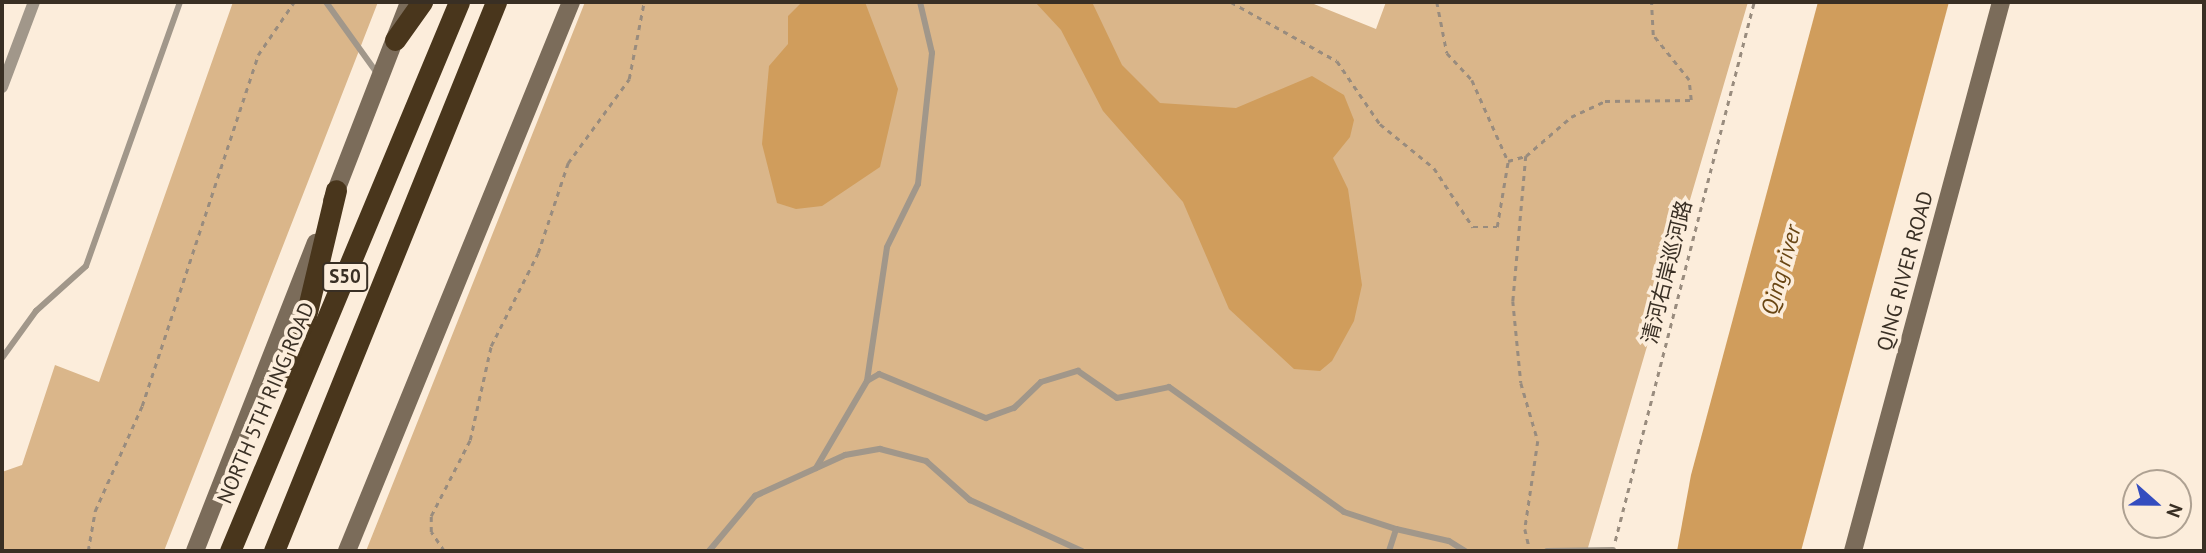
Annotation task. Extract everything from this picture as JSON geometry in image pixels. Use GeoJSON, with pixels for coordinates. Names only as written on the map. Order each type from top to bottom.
{"type":"FeatureCollection","features":[{"type":"Feature","properties":{"kind":"highway"},"geometry":{"type":"LineString","coordinates":[[395,40],[422,2]]}},
{"type":"Feature","properties":{"kind":"highway","name":"NORTH 5TH RING ROAD"},"geometry":{"type":"LineString","coordinates":[[230,551],[460,2]]}},
{"type":"Feature","properties":{"kind":"highway","name":"S50"},"geometry":{"type":"LineString","coordinates":[[274,551],[496,2]]}},
{"type":"Feature","properties":{"kind":"highway"},"geometry":{"type":"LineString","coordinates":[[276,441],[336,190]]}},
{"type":"Feature","properties":{"kind":"street"},"geometry":{"type":"LineString","coordinates":[[2,87],[34,2]]}},
{"type":"Feature","properties":{"kind":"street"},"geometry":{"type":"LineString","coordinates":[[195,551],[409,2]]}},
{"type":"Feature","properties":{"kind":"street"},"geometry":{"type":"LineString","coordinates":[[347,551],[571,2]]}},
{"type":"Feature","properties":{"kind":"street","name":"QING RIVER ROAD"},"geometry":{"type":"LineString","coordinates":[[1853,551],[2001,2]]}},
{"type":"Feature","properties":{"kind":"lane"},"geometry":{"type":"LineString","coordinates":[[2,358],[36,311],[86,266],[180,2]]}},
{"type":"Feature","properties":{"kind":"lane"},"geometry":{"type":"LineString","coordinates":[[326,2],[381,77]]}},
{"type":"Feature","properties":{"kind":"lane"},"geometry":{"type":"LineString","coordinates":[[816,468],[867,380],[887,247],[918,184],[932,53],[920,2]]}},
{"type":"Feature","properties":{"kind":"lane"},"geometry":{"type":"LineString","coordinates":[[867,380],[879,374],[900,378],[986,418],[1014,408],[1041,382],[1065,371],[1078,371],[1117,398],[1169,387],[1344,512],[1396,530],[1449,541],[1465,551]]}},
{"type":"Feature","properties":{"kind":"lane"},"geometry":{"type":"LineString","coordinates":[[709,551],[755,496],[816,468],[880,449],[926,461],[970,500],[1082,551]]}},
{"type":"Feature","properties":{"kind":"lane"},"geometry":{"type":"LineString","coordinates":[[1389,551],[1396,530]]}},
{"type":"Feature","properties":{"kind":"lane"},"geometry":{"type":"LineString","coordinates":[[1547,551],[1613,550]]}},
{"type":"Feature","properties":{"kind":"path"},"geometry":{"type":"LineString","coordinates":[[88,551],[95,512],[142,406],[258,54],[294,2]]}},
{"type":"Feature","properties":{"kind":"path"},"geometry":{"type":"LineString","coordinates":[[444,551],[431,532],[431,516],[470,440],[491,346],[538,253],[568,163],[629,79],[644,2]]}},
{"type":"Feature","properties":{"kind":"path"},"geometry":{"type":"LineString","coordinates":[[1231,2],[1337,61],[1380,124],[1434,168],[1473,227],[1497,227],[1508,161],[1472,80],[1447,53],[1437,2]]}},
{"type":"Feature","properties":{"kind":"path"},"geometry":{"type":"LineString","coordinates":[[1508,161],[1526,156],[1571,117],[1605,101],[1691,100],[1689,80],[1653,35],[1651,2]]}},
{"type":"Feature","properties":{"kind":"path","name":"清河右岸巡河路"},"geometry":{"type":"LineString","coordinates":[[1613,550],[1754,2]]}},
{"type":"Feature","properties":{"kind":"path"},"geometry":{"type":"LineString","coordinates":[[1526,156],[1513,301],[1521,383],[1538,441],[1525,529],[1530,551]]}},
{"type":"Feature","properties":{"kind":"shaded area"},"geometry":{"type":"Polygon","coordinates":[[[233,2],[378,2],[164,551],[2,551],[2,472],[22,465],[55,365],[99,382],[233,2]]]}},
{"type":"Feature","properties":{"kind":"shaded area"},"geometry":{"type":"Polygon","coordinates":[[[585,2],[1309,2],[1376,29],[1386,2],[1748,2],[1587,551],[366,551],[585,2]]]}},
{"type":"Feature","properties":{"kind":"water"},"geometry":{"type":"Polygon","coordinates":[[[802,2],[865,2],[898,89],[880,167],[822,206],[796,209],[777,203],[762,144],[769,66],[788,44],[788,16],[802,2]]]}},
{"type":"Feature","properties":{"kind":"water"},"geometry":{"type":"Polygon","coordinates":[[[1035,2],[1092,2],[1122,65],[1160,103],[1236,108],[1312,76],[1344,95],[1354,120],[1350,137],[1333,158],[1348,189],[1362,285],[1354,321],[1332,361],[1320,371],[1294,369],[1229,309],[1183,202],[1103,111],[1061,30],[1035,2]]]}},
{"type":"Feature","properties":{"kind":"water","name":"Qing river"},"geometry":{"type":"Polygon","coordinates":[[[1818,2],[1949,2],[1801,551],[1677,551],[1691,475],[1818,2]]]}}]}
